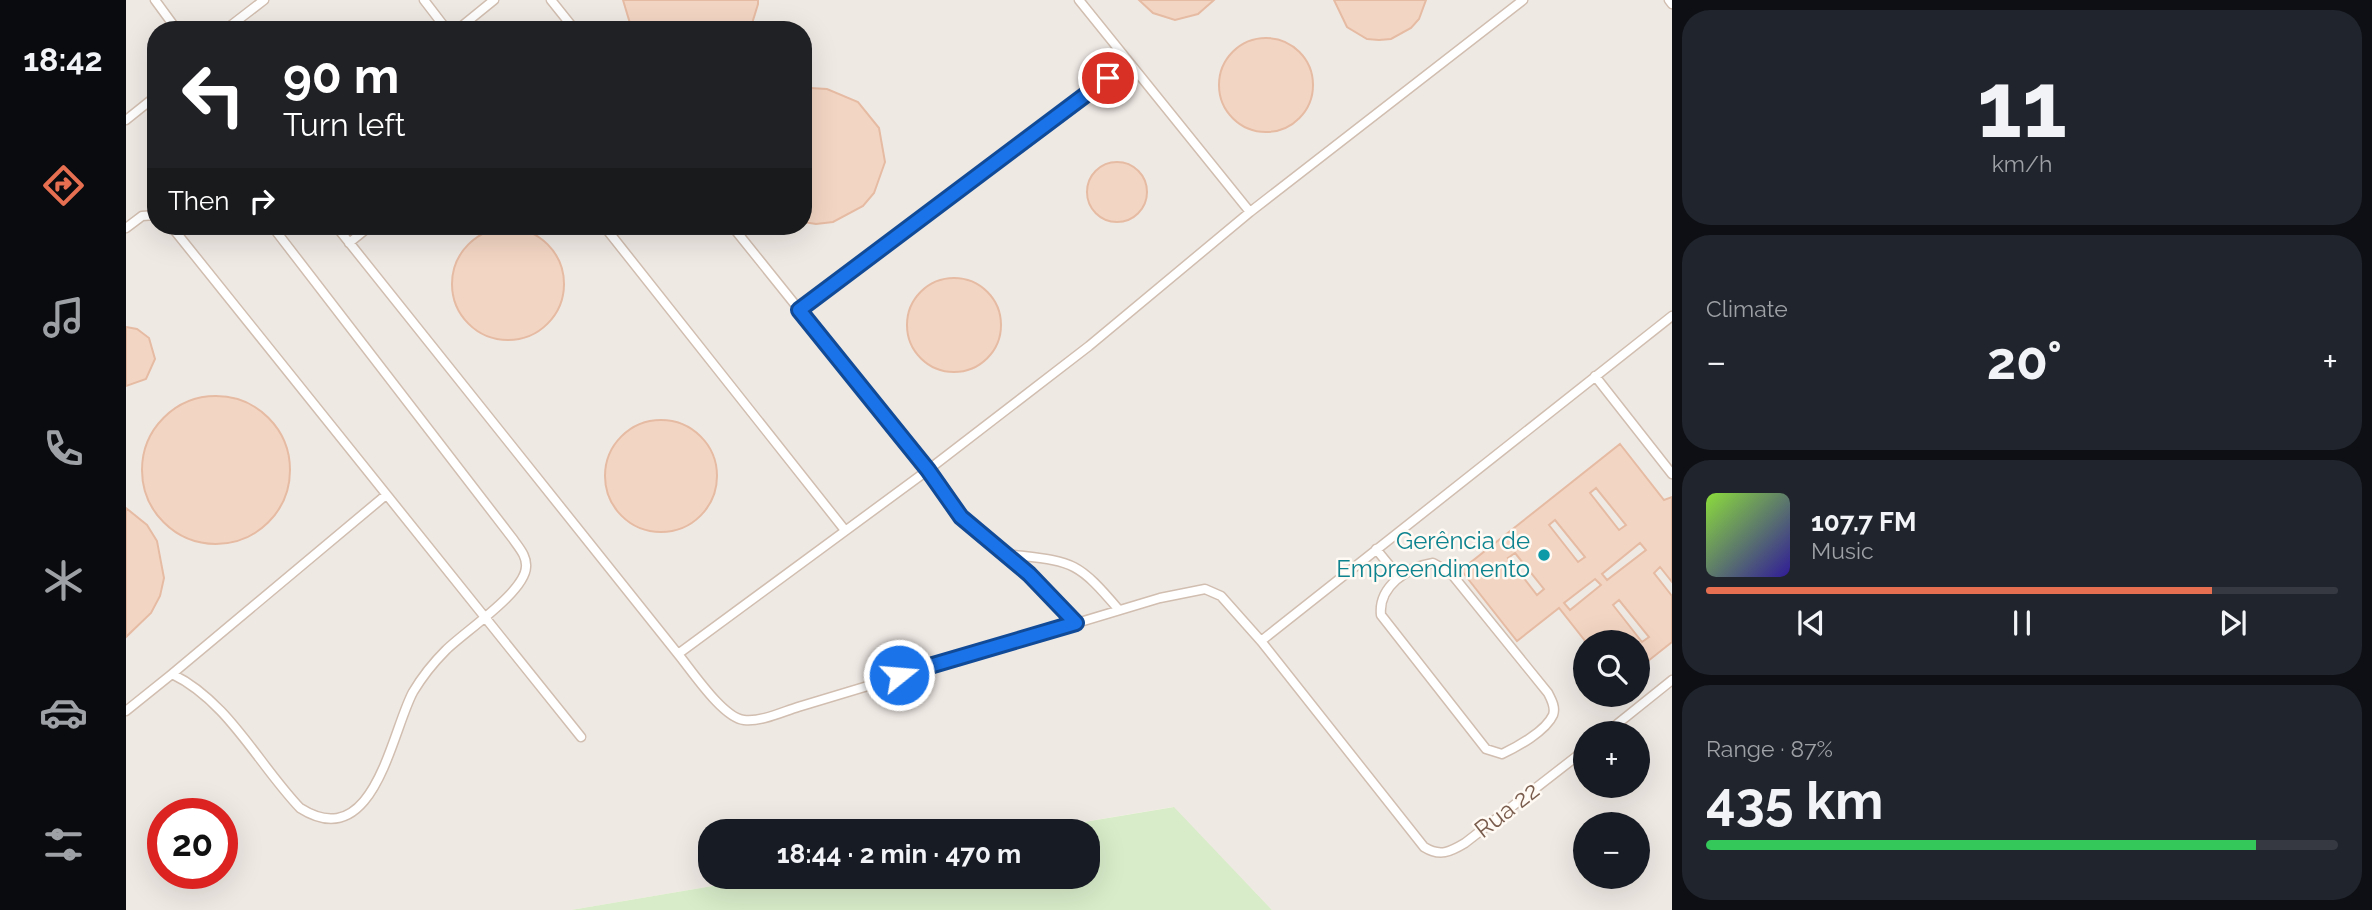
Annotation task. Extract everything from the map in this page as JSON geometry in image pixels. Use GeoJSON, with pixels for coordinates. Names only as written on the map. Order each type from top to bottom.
{"type":"FeatureCollection","features":[{"type":"Feature","properties":{"kind":"lane"},"geometry":{"type":"LineString","coordinates":[[155,0],[170,21]]}},
{"type":"Feature","properties":{"kind":"lane"},"geometry":{"type":"LineString","coordinates":[[424,0],[440,21]]}},
{"type":"Feature","properties":{"kind":"lane"},"geometry":{"type":"LineString","coordinates":[[468,21],[494,0]]}},
{"type":"Feature","properties":{"kind":"lane"},"geometry":{"type":"LineString","coordinates":[[551,0],[568,21]]}},
{"type":"Feature","properties":{"kind":"lane"},"geometry":{"type":"LineString","coordinates":[[1079,0],[1250,212]]}},
{"type":"Feature","properties":{"kind":"lane"},"geometry":{"type":"LineString","coordinates":[[678,654],[844,529],[928,470],[1089,346],[1250,212],[1512,3],[1523,0]]}},
{"type":"Feature","properties":{"kind":"lane"},"geometry":{"type":"LineString","coordinates":[[236,21],[261,1]]}},
{"type":"Feature","properties":{"kind":"lane"},"geometry":{"type":"LineString","coordinates":[[799,310],[1128,62]]}},
{"type":"Feature","properties":{"kind":"lane"},"geometry":{"type":"LineString","coordinates":[[126,120],[147,103]]}},
{"type":"Feature","properties":{"kind":"lane"},"geometry":{"type":"LineString","coordinates":[[126,228],[142,216],[147,216]]}},
{"type":"Feature","properties":{"kind":"lane"},"geometry":{"type":"LineString","coordinates":[[178,235],[581,737]]}},
{"type":"Feature","properties":{"kind":"lane"},"geometry":{"type":"LineString","coordinates":[[172,674],[191,684],[213,702],[300,808],[318,817],[337,817],[352,810],[367,797],[380,778],[413,692],[444,651],[521,582],[526,572],[524,556],[279,235]]}},
{"type":"Feature","properties":{"kind":"lane"},"geometry":{"type":"LineString","coordinates":[[343,235],[678,654],[725,710],[738,719],[748,720],[1194,589],[1211,590],[1221,596],[1261,640],[1672,316]]}},
{"type":"Feature","properties":{"kind":"lane"},"geometry":{"type":"LineString","coordinates":[[349,243],[359,235]]}},
{"type":"Feature","properties":{"kind":"lane"},"geometry":{"type":"LineString","coordinates":[[611,235],[844,529]]}},
{"type":"Feature","properties":{"kind":"lane"},"geometry":{"type":"LineString","coordinates":[[739,235],[928,470],[961,517],[1006,554],[1076,623]]}},
{"type":"Feature","properties":{"kind":"lane"},"geometry":{"type":"LineString","coordinates":[[1595,376],[1671,471]]}},
{"type":"Feature","properties":{"kind":"lane"},"geometry":{"type":"LineString","coordinates":[[126,711],[386,495]]}},
{"type":"Feature","properties":{"kind":"lane"},"geometry":{"type":"LineString","coordinates":[[1376,549],[1398,576]]}},
{"type":"Feature","properties":{"kind":"lane"},"geometry":{"type":"LineString","coordinates":[[1006,554],[1050,559],[1080,568],[1119,610]]}},
{"type":"Feature","properties":{"kind":"lane"},"geometry":{"type":"LineString","coordinates":[[1433,563],[1450,572],[1548,693],[1554,709],[1547,723],[1502,754],[1486,749],[1383,620],[1381,603],[1398,576],[1433,563]]}},
{"type":"Feature","properties":{"kind":"lane","name":"Rua 22"},"geometry":{"type":"LineString","coordinates":[[1261,640],[1424,847],[1442,854],[1458,847],[1573,759]]}},
{"type":"Feature","properties":{"kind":"lane"},"geometry":{"type":"LineString","coordinates":[[1621,721],[1672,680]]}},
{"type":"Feature","properties":{"kind":"shaded area"},"geometry":{"type":"Polygon","coordinates":[[[126,0],[1672,0],[1672,910],[1272,910],[1173,807],[1100,819],[698,819],[698,888],[571,910],[126,910],[126,0]]]}},
{"type":"Feature","properties":{"kind":"green space"},"geometry":{"type":"Polygon","coordinates":[[[1174,807],[1272,910],[571,910],[698,888],[1100,889],[1100,819],[1174,807]]]}},
{"type":"Feature","properties":{"kind":"building"},"geometry":{"type":"Polygon","coordinates":[[[623,0],[758,0],[753,21],[629,21],[623,0]]]}},
{"type":"Feature","properties":{"kind":"building"},"geometry":{"type":"Polygon","coordinates":[[[1139,0],[1214,0],[1198,14],[1175,20],[1153,13],[1139,0]]]}},
{"type":"Feature","properties":{"kind":"building"},"geometry":{"type":"Polygon","coordinates":[[[1334,0],[1426,0],[1419,19],[1411,28],[1391,39],[1379,40],[1367,39],[1347,27],[1334,0]]]}},
{"type":"Feature","properties":{"kind":"building"},"geometry":{"type":"Polygon","coordinates":[[[1266,38],[1284,42],[1299,52],[1309,67],[1313,85],[1309,103],[1299,118],[1284,128],[1266,132],[1248,128],[1233,118],[1223,103],[1219,85],[1223,67],[1233,52],[1248,42],[1266,38]]]}},
{"type":"Feature","properties":{"kind":"building"},"geometry":{"type":"Polygon","coordinates":[[[812,88],[827,89],[858,102],[879,128],[885,162],[874,193],[863,206],[833,222],[812,223],[812,88]]]}},
{"type":"Feature","properties":{"kind":"building"},"geometry":{"type":"Polygon","coordinates":[[[1111,162],[1123,162],[1142,175],[1147,192],[1145,204],[1134,217],[1123,222],[1111,222],[1092,209],[1087,198],[1087,186],[1100,167],[1111,162]]]}},
{"type":"Feature","properties":{"kind":"building"},"geometry":{"type":"Polygon","coordinates":[[[481,235],[535,235],[555,253],[563,273],[563,295],[555,315],[539,331],[519,339],[497,339],[477,331],[461,315],[453,295],[456,262],[468,244],[481,235]]]}},
{"type":"Feature","properties":{"kind":"building"},"geometry":{"type":"Polygon","coordinates":[[[954,278],[972,282],[987,292],[997,307],[1001,325],[997,343],[987,358],[972,368],[954,372],[936,368],[921,358],[911,343],[907,325],[911,307],[921,292],[936,282],[954,278]]]}},
{"type":"Feature","properties":{"kind":"building"},"geometry":{"type":"Polygon","coordinates":[[[126,327],[137,329],[149,338],[155,359],[146,379],[126,386],[126,327]]]}},
{"type":"Feature","properties":{"kind":"building"},"geometry":{"type":"Polygon","coordinates":[[[216,396],[244,401],[269,417],[285,442],[290,470],[285,498],[269,523],[244,539],[216,544],[188,539],[163,523],[147,498],[142,470],[147,442],[163,417],[188,401],[216,396]]]}},
{"type":"Feature","properties":{"kind":"building"},"geometry":{"type":"Polygon","coordinates":[[[661,420],[683,424],[701,436],[713,454],[717,476],[713,498],[701,516],[683,528],[661,532],[639,528],[621,516],[609,498],[605,476],[609,454],[621,436],[639,424],[661,420]]]}},
{"type":"Feature","properties":{"kind":"building","name":"Gerência de Empreendimento"},"geometry":{"type":"Polygon","coordinates":[[[1620,444],[1664,500],[1672,497],[1672,582],[1660,567],[1654,573],[1672,596],[1672,642],[1650,659],[1650,630],[1643,630],[1619,600],[1613,605],[1633,630],[1576,630],[1559,608],[1517,641],[1461,570],[1620,444]],[[1596,488],[1590,493],[1619,530],[1626,525],[1596,488]],[[1555,520],[1549,525],[1578,562],[1585,557],[1555,520]],[[1640,543],[1602,574],[1607,580],[1646,550],[1640,543]],[[1515,553],[1508,558],[1537,595],[1544,589],[1515,553]],[[1595,579],[1564,603],[1570,610],[1601,585],[1595,579]]]}},
{"type":"Feature","properties":{"kind":"building"},"geometry":{"type":"Polygon","coordinates":[[[126,508],[147,525],[157,541],[164,578],[160,596],[151,613],[126,637],[126,508]]]}},
{"type":"Feature","properties":{"kind":"place","name":"Gerência de Empreendimento"},"geometry":{"type":"Point","coordinates":[1544,555]}},
{"type":"Feature","properties":{"kind":"route"},"geometry":{"type":"LineString","coordinates":[[899,675],[1076,623],[1029,574],[961,517],[928,470],[799,310],[1108,78]]}}]}
